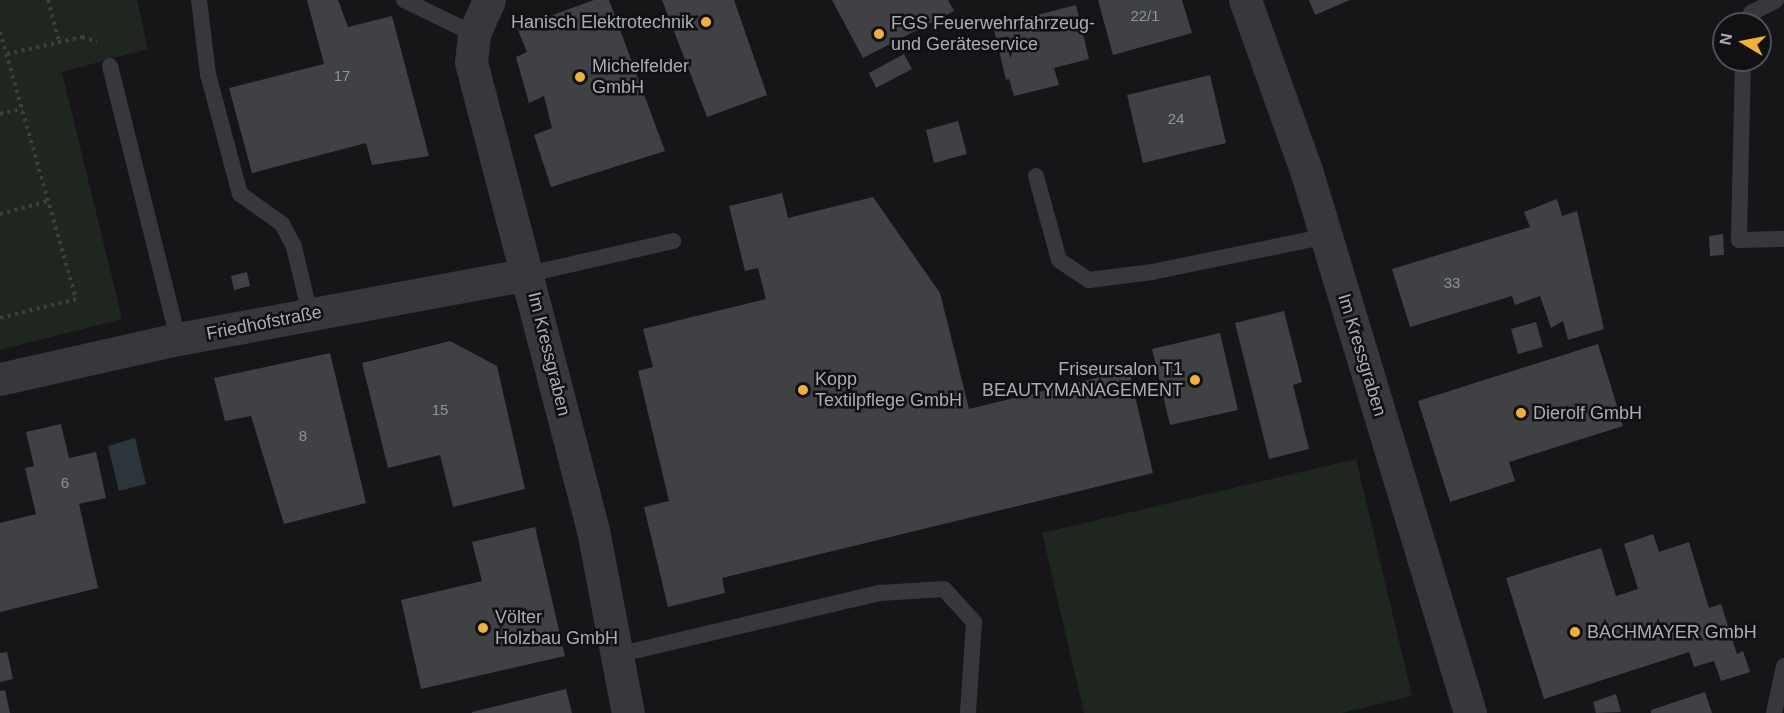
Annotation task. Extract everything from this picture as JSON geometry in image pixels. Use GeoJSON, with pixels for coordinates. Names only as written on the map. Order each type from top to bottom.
{"type":"FeatureCollection","features":[{"type":"Feature","properties":{"kind":"street","name":"Im Kressgraben"},"geometry":{"type":"LineString","coordinates":[[489,0],[474,34],[471,62],[529,274],[593,530],[628,713]]}},
{"type":"Feature","properties":{"kind":"street","name":"Im Kressgraben"},"geometry":{"type":"LineString","coordinates":[[1245,0],[1327,236],[1470,713]]}},
{"type":"Feature","properties":{"kind":"street","name":"Friedhofstraße"},"geometry":{"type":"LineString","coordinates":[[0,379],[178,339],[529,274]]}},
{"type":"Feature","properties":{"kind":"lane"},"geometry":{"type":"LineString","coordinates":[[200,0],[208,74],[240,195],[282,224],[294,247],[310,314]]}},
{"type":"Feature","properties":{"kind":"lane"},"geometry":{"type":"LineString","coordinates":[[404,0],[474,34]]}},
{"type":"Feature","properties":{"kind":"lane"},"geometry":{"type":"LineString","coordinates":[[1753,12],[1776,0]]}},
{"type":"Feature","properties":{"kind":"lane"},"geometry":{"type":"LineString","coordinates":[[110,66],[178,339]]}},
{"type":"Feature","properties":{"kind":"lane"},"geometry":{"type":"LineString","coordinates":[[1743,72],[1739,240],[1784,239]]}},
{"type":"Feature","properties":{"kind":"lane"},"geometry":{"type":"LineString","coordinates":[[1036,176],[1059,260],[1089,280],[1152,272],[1327,236]]}},
{"type":"Feature","properties":{"kind":"lane"},"geometry":{"type":"LineString","coordinates":[[529,274],[673,241]]}},
{"type":"Feature","properties":{"kind":"lane"},"geometry":{"type":"LineString","coordinates":[[617,655],[880,593],[944,589],[974,622],[968,713]]}},
{"type":"Feature","properties":{"kind":"lane"},"geometry":{"type":"LineString","coordinates":[[1774,713],[1784,666]]}},
{"type":"Feature","properties":{"kind":"path"},"geometry":{"type":"LineString","coordinates":[[48,0],[59,42]]}},
{"type":"Feature","properties":{"kind":"path"},"geometry":{"type":"LineString","coordinates":[[0,32],[45,198],[50,201],[76,299],[0,318]]}},
{"type":"Feature","properties":{"kind":"path"},"geometry":{"type":"LineString","coordinates":[[7,54],[81,37],[103,47],[110,66]]}},
{"type":"Feature","properties":{"kind":"path"},"geometry":{"type":"LineString","coordinates":[[0,114],[22,109]]}},
{"type":"Feature","properties":{"kind":"path"},"geometry":{"type":"LineString","coordinates":[[0,214],[50,201]]}},
{"type":"Feature","properties":{"kind":"shaded area"},"geometry":{"type":"Polygon","coordinates":[[[0,0],[137,0],[148,49],[62,72],[122,319],[0,350],[0,0]]]}},
{"type":"Feature","properties":{"kind":"shaded area"},"geometry":{"type":"Polygon","coordinates":[[[135,438],[146,484],[119,491],[108,446],[135,438]]]}},
{"type":"Feature","properties":{"kind":"shaded area"},"geometry":{"type":"Polygon","coordinates":[[[1356,459],[1412,696],[1342,713],[1084,713],[1042,533],[1356,459]]]}},
{"type":"Feature","properties":{"kind":"building"},"geometry":{"type":"Polygon","coordinates":[[[307,0],[338,0],[348,27],[392,16],[429,156],[372,165],[366,143],[252,173],[229,88],[324,64],[307,0]]]}},
{"type":"Feature","properties":{"kind":"building","name":"Michelfelder GmbH"},"geometry":{"type":"Polygon","coordinates":[[[594,0],[609,0],[665,151],[551,187],[534,135],[552,128],[544,96],[529,103],[516,57],[527,52],[517,28],[594,0]]]}},
{"type":"Feature","properties":{"kind":"building"},"geometry":{"type":"Polygon","coordinates":[[[662,0],[734,0],[767,95],[707,117],[662,0]]]}},
{"type":"Feature","properties":{"kind":"building","name":"FGS Feuerwehrfahrzeug- und Geräteservice"},"geometry":{"type":"Polygon","coordinates":[[[832,0],[948,0],[954,11],[863,58],[832,0]]]}},
{"type":"Feature","properties":{"kind":"building"},"geometry":{"type":"Polygon","coordinates":[[[1098,0],[1182,0],[1192,33],[1113,55],[1098,0]]]}},
{"type":"Feature","properties":{"kind":"building"},"geometry":{"type":"Polygon","coordinates":[[[1309,0],[1350,0],[1315,15],[1309,0]]]}},
{"type":"Feature","properties":{"kind":"building"},"geometry":{"type":"Polygon","coordinates":[[[1076,5],[1089,59],[1054,68],[1059,85],[1014,96],[1009,79],[1006,80],[993,26],[1076,5]]]}},
{"type":"Feature","properties":{"kind":"building"},"geometry":{"type":"Polygon","coordinates":[[[904,54],[912,69],[876,88],[869,73],[904,54]]]}},
{"type":"Feature","properties":{"kind":"building"},"geometry":{"type":"Polygon","coordinates":[[[1210,75],[1226,143],[1143,163],[1127,95],[1210,75]]]}},
{"type":"Feature","properties":{"kind":"building"},"geometry":{"type":"Polygon","coordinates":[[[958,121],[967,154],[934,163],[926,130],[958,121]]]}},
{"type":"Feature","properties":{"kind":"building","name":"Kopp Textilpflege GmbH"},"geometry":{"type":"Polygon","coordinates":[[[782,193],[788,218],[873,197],[940,293],[969,409],[1129,370],[1153,473],[722,578],[725,593],[668,607],[644,507],[669,501],[638,371],[653,367],[643,329],[766,299],[758,268],[745,271],[729,206],[782,193]]]}},
{"type":"Feature","properties":{"kind":"building"},"geometry":{"type":"Polygon","coordinates":[[[1557,199],[1562,216],[1577,211],[1604,329],[1568,340],[1563,321],[1551,328],[1540,296],[1515,305],[1512,296],[1410,327],[1392,269],[1530,227],[1524,212],[1557,199]]]}},
{"type":"Feature","properties":{"kind":"building"},"geometry":{"type":"Polygon","coordinates":[[[1723,234],[1724,255],[1710,256],[1709,236],[1723,234]]]}},
{"type":"Feature","properties":{"kind":"building"},"geometry":{"type":"Polygon","coordinates":[[[247,272],[250,286],[234,290],[231,276],[247,272]]]}},
{"type":"Feature","properties":{"kind":"building"},"geometry":{"type":"Polygon","coordinates":[[[1284,311],[1302,382],[1293,385],[1309,449],[1269,459],[1235,323],[1284,311]]]}},
{"type":"Feature","properties":{"kind":"building"},"geometry":{"type":"Polygon","coordinates":[[[1536,322],[1543,347],[1518,354],[1511,329],[1536,322]]]}},
{"type":"Feature","properties":{"kind":"building","name":"Friseursalon T1 BEAUTYMANAGEMENT"},"geometry":{"type":"Polygon","coordinates":[[[1220,333],[1238,410],[1170,425],[1152,349],[1220,333]]]}},
{"type":"Feature","properties":{"kind":"building"},"geometry":{"type":"Polygon","coordinates":[[[450,341],[497,366],[525,489],[453,507],[440,455],[388,468],[362,363],[450,341]]]}},
{"type":"Feature","properties":{"kind":"building","name":"Dierolf GmbH"},"geometry":{"type":"Polygon","coordinates":[[[1598,344],[1623,426],[1509,462],[1515,481],[1450,502],[1418,401],[1598,344]]]}},
{"type":"Feature","properties":{"kind":"building"},"geometry":{"type":"Polygon","coordinates":[[[330,353],[366,503],[284,524],[251,416],[225,421],[214,378],[330,353]]]}},
{"type":"Feature","properties":{"kind":"building"},"geometry":{"type":"Polygon","coordinates":[[[61,424],[69,458],[96,452],[106,498],[79,504],[98,588],[0,612],[0,523],[36,514],[25,468],[34,466],[26,432],[61,424]]]}},
{"type":"Feature","properties":{"kind":"building","name":"Völter Holzbau GmbH"},"geometry":{"type":"Polygon","coordinates":[[[535,527],[565,656],[421,689],[401,600],[482,581],[472,542],[535,527]]]}},
{"type":"Feature","properties":{"kind":"building"},"geometry":{"type":"Polygon","coordinates":[[[1653,534],[1659,552],[1689,542],[1709,608],[1721,604],[1737,654],[1743,651],[1750,672],[1721,681],[1714,661],[1694,667],[1689,652],[1544,699],[1506,578],[1601,548],[1616,596],[1638,589],[1624,544],[1653,534]]]}},
{"type":"Feature","properties":{"kind":"building"},"geometry":{"type":"Polygon","coordinates":[[[7,652],[13,679],[0,682],[0,653],[7,652]]]}},
{"type":"Feature","properties":{"kind":"building"},"geometry":{"type":"Polygon","coordinates":[[[566,689],[572,713],[472,713],[472,712],[566,689]]]}},
{"type":"Feature","properties":{"kind":"building"},"geometry":{"type":"Polygon","coordinates":[[[5,690],[10,713],[0,713],[0,691],[5,690]]]}},
{"type":"Feature","properties":{"kind":"building"},"geometry":{"type":"Polygon","coordinates":[[[1705,692],[1712,713],[1651,713],[1651,710],[1705,692]]]}},
{"type":"Feature","properties":{"kind":"building"},"geometry":{"type":"Polygon","coordinates":[[[1616,694],[1621,712],[1596,713],[1593,702],[1616,694]]]}},
{"type":"Feature","properties":{"kind":"place","name":"Hanisch Elektrotechnik"},"geometry":{"type":"Point","coordinates":[706,22]}},
{"type":"Feature","properties":{"kind":"place","name":"FGS Feuerwehrfahrzeug- und Geräteservice"},"geometry":{"type":"Point","coordinates":[879,34]}},
{"type":"Feature","properties":{"kind":"place","name":"Michelfelder GmbH"},"geometry":{"type":"Point","coordinates":[580,77]}},
{"type":"Feature","properties":{"kind":"place","name":"Friseursalon T1 BEAUTYMANAGEMENT"},"geometry":{"type":"Point","coordinates":[1195,380]}},
{"type":"Feature","properties":{"kind":"place","name":"Kopp Textilpflege GmbH"},"geometry":{"type":"Point","coordinates":[803,390]}},
{"type":"Feature","properties":{"kind":"place","name":"Dierolf GmbH"},"geometry":{"type":"Point","coordinates":[1521,413]}},
{"type":"Feature","properties":{"kind":"place","name":"Völter Holzbau GmbH"},"geometry":{"type":"Point","coordinates":[483,628]}},
{"type":"Feature","properties":{"kind":"place","name":"BACHMAYER GmbH"},"geometry":{"type":"Point","coordinates":[1575,632]}}]}
